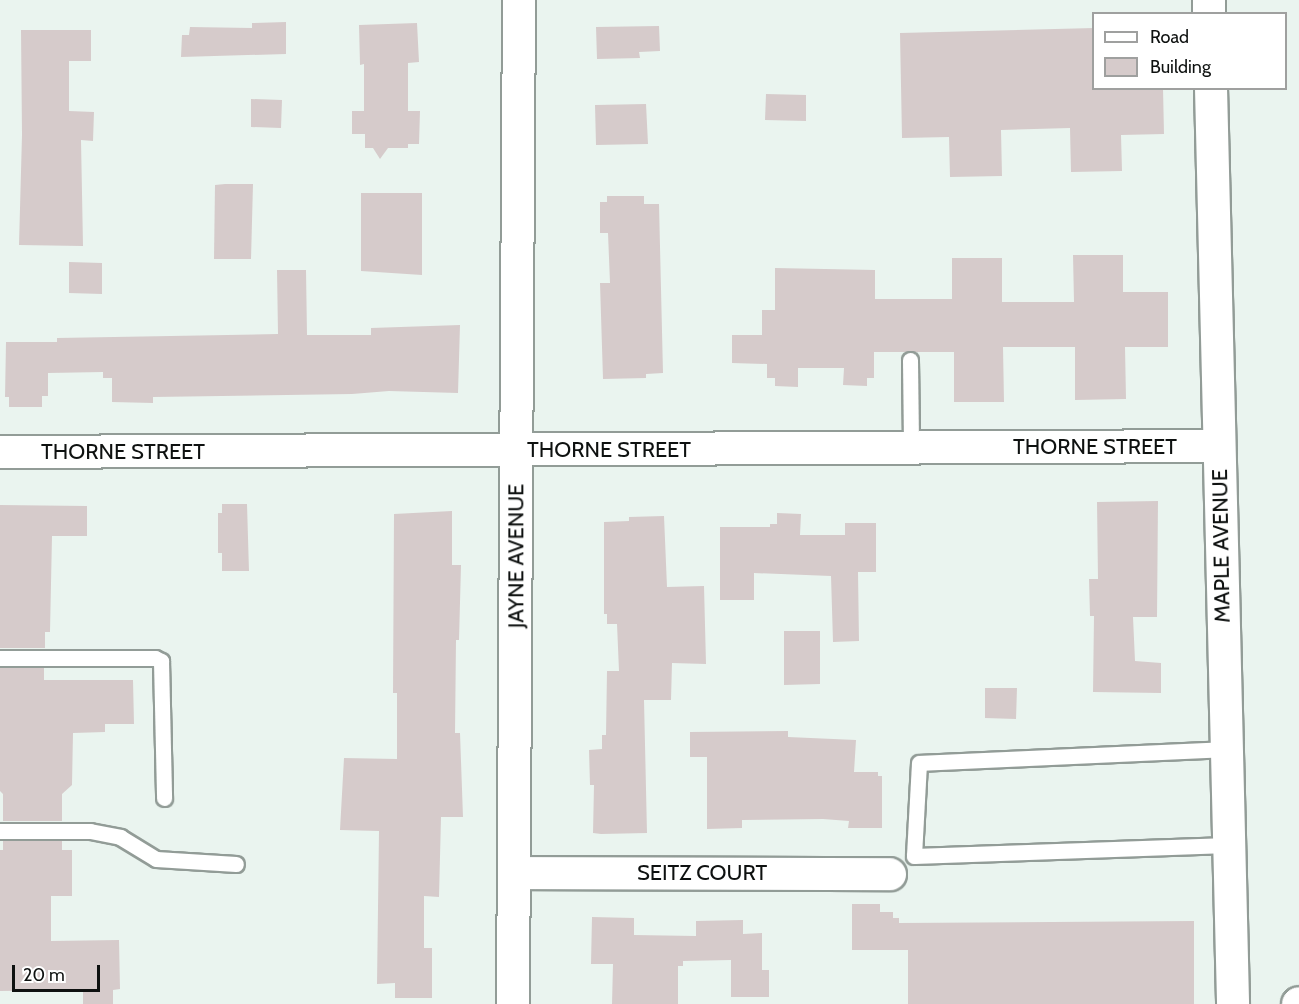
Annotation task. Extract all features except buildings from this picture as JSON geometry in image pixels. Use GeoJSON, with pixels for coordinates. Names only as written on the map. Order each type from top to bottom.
{"type":"FeatureCollection","features":[{"type":"Feature","properties":{"kind":"street","name":"JAYNE AVENUE"},"geometry":{"type":"LineString","coordinates":[[513,1004],[519,0]]}},
{"type":"Feature","properties":{"kind":"street","name":"MAPLE AVENUE"},"geometry":{"type":"LineString","coordinates":[[1211,90],[1233,1004]]}},
{"type":"Feature","properties":{"kind":"street","name":"THORNE STREET"},"geometry":{"type":"LineString","coordinates":[[0,453],[1218,446]]}},
{"type":"Feature","properties":{"kind":"street","name":"SEITZ COURT"},"geometry":{"type":"LineString","coordinates":[[514,873],[890,874]]}},
{"type":"Feature","properties":{"kind":"lane"},"geometry":{"type":"LineString","coordinates":[[910,360],[911,448]]}},
{"type":"Feature","properties":{"kind":"lane"},"geometry":{"type":"LineString","coordinates":[[0,658],[155,658],[161,662],[164,798]]}},
{"type":"Feature","properties":{"kind":"lane"},"geometry":{"type":"LineString","coordinates":[[1226,749],[919,763],[914,856],[1228,845]]}},
{"type":"Feature","properties":{"kind":"lane"},"geometry":{"type":"LineString","coordinates":[[0,831],[90,831],[120,837],[156,859],[236,864]]}}]}
